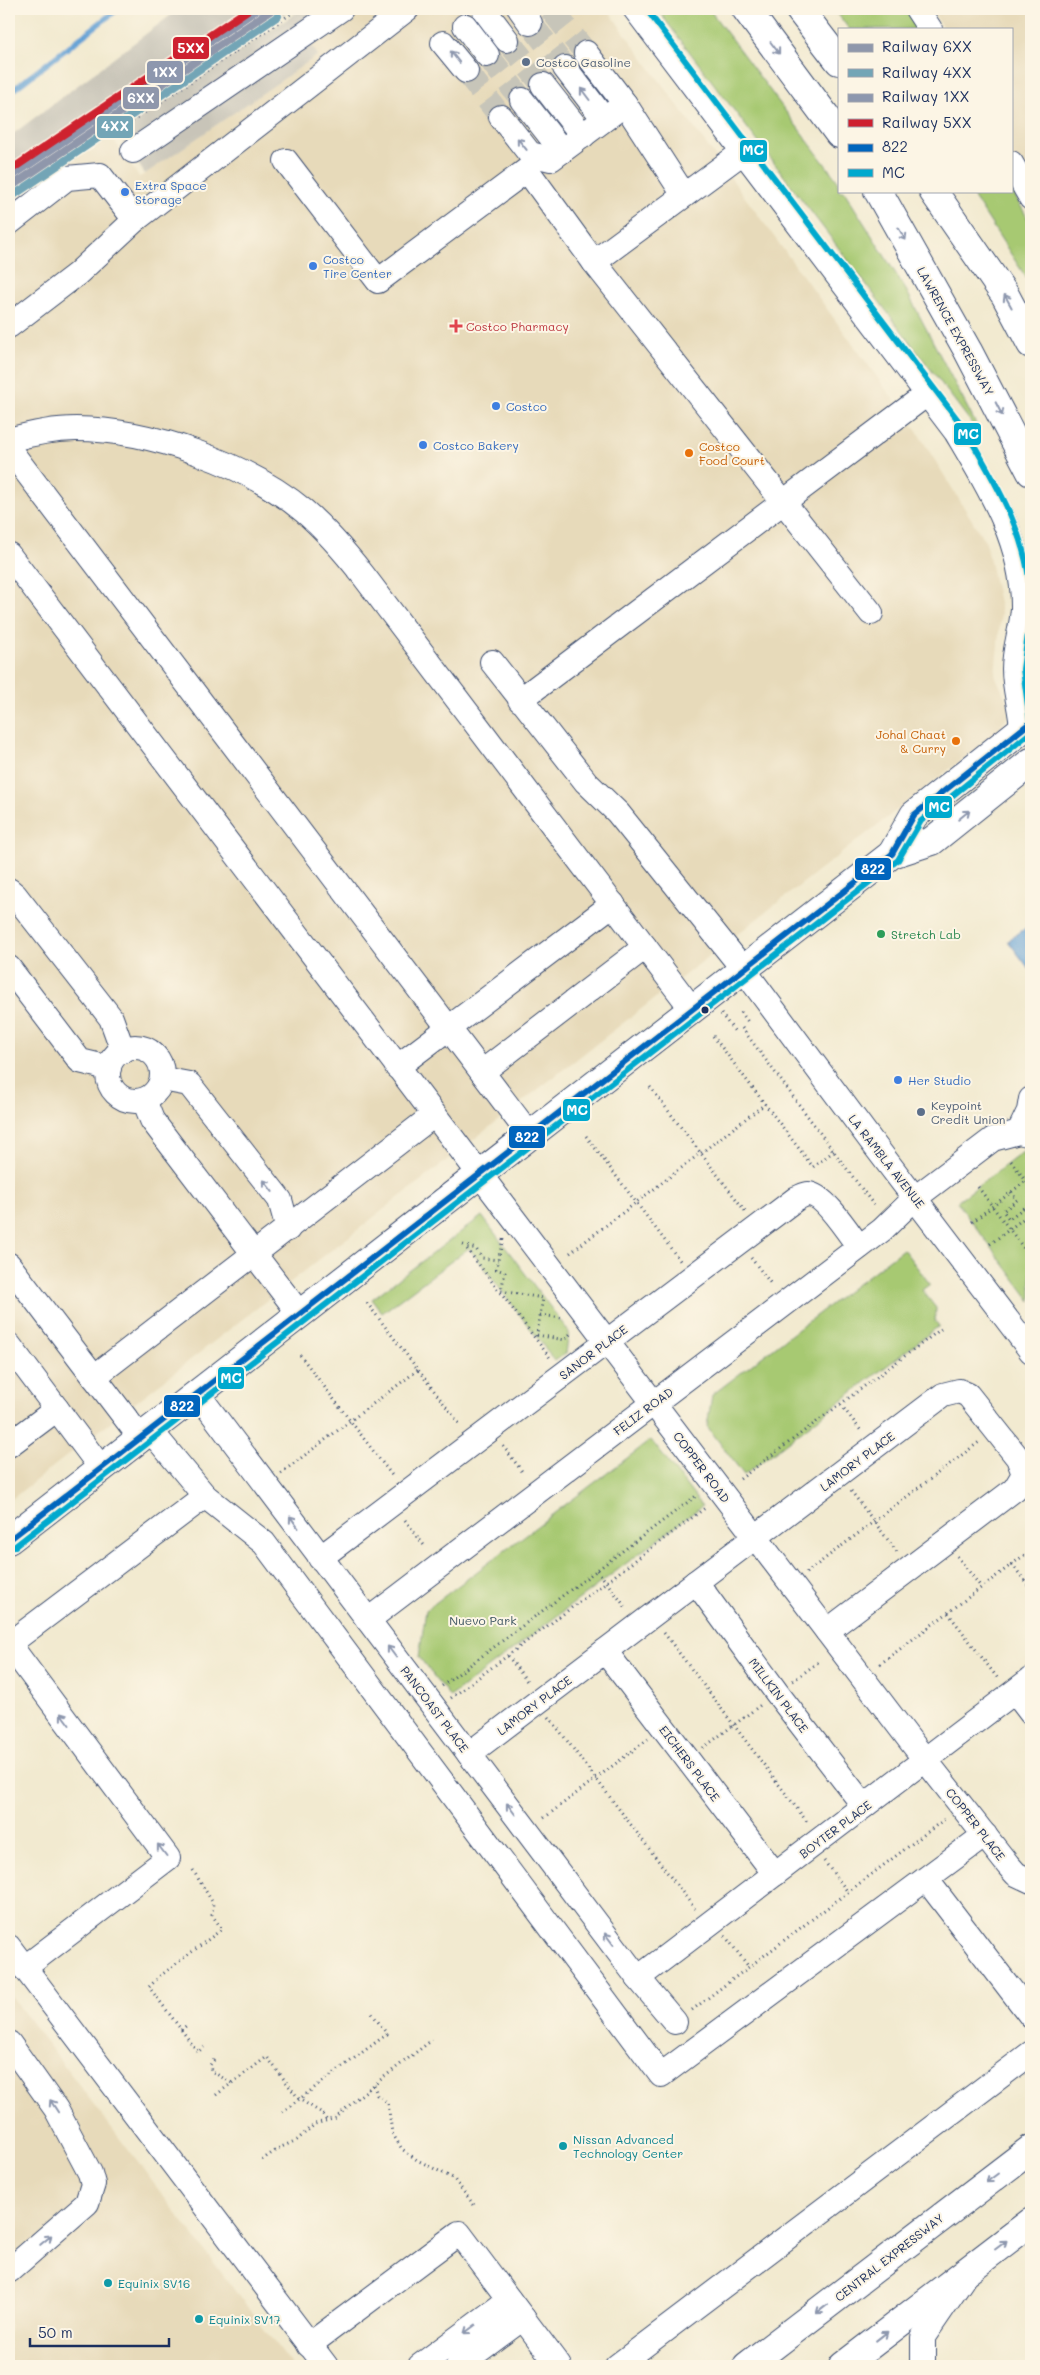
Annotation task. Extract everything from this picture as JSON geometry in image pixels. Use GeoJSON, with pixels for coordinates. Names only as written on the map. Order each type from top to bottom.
{"type":"FeatureCollection","features":[{"type":"Feature","properties":{"kind":"main road"},"geometry":{"type":"LineString","coordinates":[[746,9],[838,133]]}},
{"type":"Feature","properties":{"kind":"main road"},"geometry":{"type":"LineString","coordinates":[[800,9],[838,60]]}},
{"type":"Feature","properties":{"kind":"main road","name":"LAWRENCE EXPRESSWAY"},"geometry":{"type":"LineString","coordinates":[[879,192],[968,351],[1025,460],[1031,484]]}},
{"type":"Feature","properties":{"kind":"main road"},"geometry":{"type":"LineString","coordinates":[[934,192],[1004,295],[1031,344]]}},
{"type":"Feature","properties":{"kind":"main road"},"geometry":{"type":"LineString","coordinates":[[892,854],[914,815],[1027,725]]}},
{"type":"Feature","properties":{"kind":"main road"},"geometry":{"type":"LineString","coordinates":[[9,1540],[529,1134],[892,854],[932,841],[1031,762]]}},
{"type":"Feature","properties":{"kind":"main road","name":"CENTRAL EXPRESSWAY"},"geometry":{"type":"LineString","coordinates":[[747,2366],[1031,2149]]}},
{"type":"Feature","properties":{"kind":"main road"},"geometry":{"type":"LineString","coordinates":[[843,2366],[1031,2222]]}},
{"type":"Feature","properties":{"kind":"street"},"geometry":{"type":"LineString","coordinates":[[133,151],[341,9]]}},
{"type":"Feature","properties":{"kind":"street"},"geometry":{"type":"LineString","coordinates":[[9,326],[77,274],[135,220],[407,9]]}},
{"type":"Feature","properties":{"kind":"street"},"geometry":{"type":"LineString","coordinates":[[636,9],[956,432],[994,495],[1017,558],[1022,585],[1023,608],[1014,668],[1027,725]]}},
{"type":"Feature","properties":{"kind":"street"},"geometry":{"type":"LineString","coordinates":[[916,9],[929,28]]}},
{"type":"Feature","properties":{"kind":"street"},"geometry":{"type":"LineString","coordinates":[[485,11],[507,40]]}},
{"type":"Feature","properties":{"kind":"street"},"geometry":{"type":"LineString","coordinates":[[465,26],[487,55]]}},
{"type":"Feature","properties":{"kind":"street"},"geometry":{"type":"LineString","coordinates":[[443,43],[466,71]]}},
{"type":"Feature","properties":{"kind":"street"},"geometry":{"type":"LineString","coordinates":[[586,53],[625,104],[684,195]]}},
{"type":"Feature","properties":{"kind":"street"},"geometry":{"type":"LineString","coordinates":[[565,68],[604,120]]}},
{"type":"Feature","properties":{"kind":"street"},"geometry":{"type":"LineString","coordinates":[[543,85],[583,136]]}},
{"type":"Feature","properties":{"kind":"street"},"geometry":{"type":"LineString","coordinates":[[522,100],[556,155]]}},
{"type":"Feature","properties":{"kind":"street"},"geometry":{"type":"LineString","coordinates":[[501,117],[530,154],[556,155],[625,104]]}},
{"type":"Feature","properties":{"kind":"street"},"geometry":{"type":"LineString","coordinates":[[594,262],[743,152]]}},
{"type":"Feature","properties":{"kind":"street"},"geometry":{"type":"LineString","coordinates":[[286,161],[378,281],[526,170],[594,262],[871,613]]}},
{"type":"Feature","properties":{"kind":"street"},"geometry":{"type":"LineString","coordinates":[[1012,165],[1031,198]]}},
{"type":"Feature","properties":{"kind":"street"},"geometry":{"type":"LineString","coordinates":[[9,223],[67,178],[100,175],[135,220]]}},
{"type":"Feature","properties":{"kind":"street"},"geometry":{"type":"LineString","coordinates":[[520,700],[927,394]]}},
{"type":"Feature","properties":{"kind":"street"},"geometry":{"type":"LineString","coordinates":[[9,440],[32,434],[76,429],[164,442],[216,460],[261,483],[303,510],[335,540],[363,575],[692,1009]]}},
{"type":"Feature","properties":{"kind":"street"},"geometry":{"type":"LineString","coordinates":[[9,449],[529,1134]]}},
{"type":"Feature","properties":{"kind":"street","name":"COPPER ROAD"},"geometry":{"type":"LineString","coordinates":[[9,555],[478,1174],[926,1760]]}},
{"type":"Feature","properties":{"kind":"street"},"geometry":{"type":"LineString","coordinates":[[1018,642],[1031,670]]}},
{"type":"Feature","properties":{"kind":"street","name":"LA RAMBLA AVENUE"},"geometry":{"type":"LineString","coordinates":[[492,662],[586,782],[618,814],[744,970],[1031,1351]]}},
{"type":"Feature","properties":{"kind":"street"},"geometry":{"type":"LineString","coordinates":[[9,890],[15,894],[111,1018],[116,1059]]}},
{"type":"Feature","properties":{"kind":"street"},"geometry":{"type":"LineString","coordinates":[[397,1067],[613,904]]}},
{"type":"Feature","properties":{"kind":"street"},"geometry":{"type":"LineString","coordinates":[[482,1072],[645,947]]}},
{"type":"Feature","properties":{"kind":"street"},"geometry":{"type":"LineString","coordinates":[[9,968],[80,1061],[116,1059]]}},
{"type":"Feature","properties":{"kind":"street"},"geometry":{"type":"LineString","coordinates":[[131,1048],[147,1050],[159,1062],[162,1079],[156,1092],[144,1100],[127,1100],[114,1091],[108,1076],[116,1059],[131,1048]]}},
{"type":"Feature","properties":{"kind":"street"},"geometry":{"type":"LineString","coordinates":[[162,1079],[188,1084],[280,1200],[288,1229]]}},
{"type":"Feature","properties":{"kind":"street"},"geometry":{"type":"LineString","coordinates":[[1025,1134],[1031,1099]]}},
{"type":"Feature","properties":{"kind":"street"},"geometry":{"type":"LineString","coordinates":[[144,1100],[152,1120],[299,1313]]}},
{"type":"Feature","properties":{"kind":"street"},"geometry":{"type":"LineString","coordinates":[[94,1377],[434,1115]]}},
{"type":"Feature","properties":{"kind":"street","name":"FELIZ ROAD"},"geometry":{"type":"LineString","coordinates":[[368,1620],[860,1247],[882,1230],[916,1198],[993,1140],[1025,1134]]}},
{"type":"Feature","properties":{"kind":"street","name":"SANOR PLACE"},"geometry":{"type":"LineString","coordinates":[[320,1558],[395,1493],[491,1429],[788,1204],[808,1194],[817,1197],[826,1204],[860,1247]]}},
{"type":"Feature","properties":{"kind":"street"},"geometry":{"type":"LineString","coordinates":[[9,1265],[94,1377],[145,1434],[205,1496],[264,1543],[661,2075],[985,1836]]}},
{"type":"Feature","properties":{"kind":"street"},"geometry":{"type":"LineString","coordinates":[[9,1345],[101,1468]]}},
{"type":"Feature","properties":{"kind":"street","name":"LAMORY PLACE"},"geometry":{"type":"LineString","coordinates":[[469,1754],[606,1651],[649,1626],[696,1582],[943,1395],[960,1391],[974,1400],[1022,1467],[1024,1474],[1015,1489],[826,1631]]}},
{"type":"Feature","properties":{"kind":"street","name":"PANCOAST PLACE"},"geometry":{"type":"LineString","coordinates":[[198,1393],[320,1558],[638,1978],[675,2022]]}},
{"type":"Feature","properties":{"kind":"street"},"geometry":{"type":"LineString","coordinates":[[9,1445],[57,1409]]}},
{"type":"Feature","properties":{"kind":"street"},"geometry":{"type":"LineString","coordinates":[[24,1968],[168,1858],[9,1644],[205,1496]]}},
{"type":"Feature","properties":{"kind":"street","name":"MILLKIN PLACE"},"geometry":{"type":"LineString","coordinates":[[696,1582],[777,1693],[864,1806]]}},
{"type":"Feature","properties":{"kind":"street","name":"EICHERS PLACE"},"geometry":{"type":"LineString","coordinates":[[606,1651],[775,1874]]}},
{"type":"Feature","properties":{"kind":"street"},"geometry":{"type":"LineString","coordinates":[[1015,1684],[1031,1713]]}},
{"type":"Feature","properties":{"kind":"street","name":"BOYTER PLACE"},"geometry":{"type":"LineString","coordinates":[[638,1978],[704,1915],[775,1874],[810,1834],[864,1806],[926,1760],[1015,1684]]}},
{"type":"Feature","properties":{"kind":"street","name":"COPPER PLACE"},"geometry":{"type":"LineString","coordinates":[[926,1760],[1016,1874],[1031,1881]]}},
{"type":"Feature","properties":{"kind":"street"},"geometry":{"type":"LineString","coordinates":[[926,1879],[1031,2016]]}},
{"type":"Feature","properties":{"kind":"street"},"geometry":{"type":"LineString","coordinates":[[9,1947],[326,2366]]}},
{"type":"Feature","properties":{"kind":"street"},"geometry":{"type":"LineString","coordinates":[[9,2043],[56,2109],[90,2173],[93,2184],[88,2204],[9,2271]]}},
{"type":"Feature","properties":{"kind":"street"},"geometry":{"type":"LineString","coordinates":[[617,2366],[1031,2053]]}},
{"type":"Feature","properties":{"kind":"street"},"geometry":{"type":"LineString","coordinates":[[309,2345],[459,2233],[559,2366]]}},
{"type":"Feature","properties":{"kind":"street"},"geometry":{"type":"LineString","coordinates":[[923,2366],[923,2337],[971,2268]]}},
{"type":"Feature","properties":{"kind":"street"},"geometry":{"type":"LineString","coordinates":[[420,2366],[516,2309]]}},
{"type":"Feature","properties":{"kind":"street"},"geometry":{"type":"LineString","coordinates":[[458,2366],[516,2309]]}},
{"type":"Feature","properties":{"kind":"path"},"geometry":{"type":"LineString","coordinates":[[128,124],[298,9]]}},
{"type":"Feature","properties":{"kind":"path"},"geometry":{"type":"LineString","coordinates":[[741,1012],[748,1022]]}},
{"type":"Feature","properties":{"kind":"path"},"geometry":{"type":"LineString","coordinates":[[728,1022],[736,1033]]}},
{"type":"Feature","properties":{"kind":"path"},"geometry":{"type":"LineString","coordinates":[[742,1028],[880,1213]]}},
{"type":"Feature","properties":{"kind":"path"},"geometry":{"type":"LineString","coordinates":[[714,1036],[813,1167],[834,1151]]}},
{"type":"Feature","properties":{"kind":"path"},"geometry":{"type":"LineString","coordinates":[[650,1087],[749,1216]]}},
{"type":"Feature","properties":{"kind":"path"},"geometry":{"type":"LineString","coordinates":[[570,1252],[765,1104]]}},
{"type":"Feature","properties":{"kind":"path"},"geometry":{"type":"LineString","coordinates":[[586,1136],[684,1266]]}},
{"type":"Feature","properties":{"kind":"path"},"geometry":{"type":"LineString","coordinates":[[1011,1161],[1031,1188]]}},
{"type":"Feature","properties":{"kind":"path"},"geometry":{"type":"LineString","coordinates":[[972,1222],[1031,1177]]}},
{"type":"Feature","properties":{"kind":"path"},"geometry":{"type":"LineString","coordinates":[[978,1187],[1031,1258]]}},
{"type":"Feature","properties":{"kind":"path"},"geometry":{"type":"LineString","coordinates":[[1011,1192],[1016,1200],[1003,1211],[1009,1219],[1031,1202]]}},
{"type":"Feature","properties":{"kind":"path"},"geometry":{"type":"LineString","coordinates":[[990,1244],[1031,1213]]}},
{"type":"Feature","properties":{"kind":"path"},"geometry":{"type":"LineString","coordinates":[[503,1239],[496,1270],[505,1272],[501,1291],[544,1297],[536,1340]]}},
{"type":"Feature","properties":{"kind":"path"},"geometry":{"type":"LineString","coordinates":[[738,1242],[772,1285]]}},
{"type":"Feature","properties":{"kind":"path"},"geometry":{"type":"LineString","coordinates":[[463,1245],[476,1249],[482,1258],[498,1260]]}},
{"type":"Feature","properties":{"kind":"path"},"geometry":{"type":"LineString","coordinates":[[466,1249],[554,1364]]}},
{"type":"Feature","properties":{"kind":"path"},"geometry":{"type":"LineString","coordinates":[[1026,1290],[1031,1287]]}},
{"type":"Feature","properties":{"kind":"path"},"geometry":{"type":"LineString","coordinates":[[367,1303],[465,1431]]}},
{"type":"Feature","properties":{"kind":"path"},"geometry":{"type":"LineString","coordinates":[[540,1315],[562,1318]]}},
{"type":"Feature","properties":{"kind":"path"},"geometry":{"type":"LineString","coordinates":[[740,1479],[941,1329]]}},
{"type":"Feature","properties":{"kind":"path"},"geometry":{"type":"LineString","coordinates":[[537,1335],[565,1340],[572,1332]]}},
{"type":"Feature","properties":{"kind":"path"},"geometry":{"type":"LineString","coordinates":[[300,1355],[350,1421],[395,1493],[426,1548]]}},
{"type":"Feature","properties":{"kind":"path"},"geometry":{"type":"LineString","coordinates":[[276,1477],[418,1370]]}},
{"type":"Feature","properties":{"kind":"path"},"geometry":{"type":"LineString","coordinates":[[841,1405],[874,1448]]}},
{"type":"Feature","properties":{"kind":"path"},"geometry":{"type":"LineString","coordinates":[[491,1429],[524,1474]]}},
{"type":"Feature","properties":{"kind":"path"},"geometry":{"type":"LineString","coordinates":[[792,1584],[980,1442]]}},
{"type":"Feature","properties":{"kind":"path"},"geometry":{"type":"LineString","coordinates":[[838,1474],[910,1568]]}},
{"type":"Feature","properties":{"kind":"path"},"geometry":{"type":"LineString","coordinates":[[440,1688],[696,1496]]}},
{"type":"Feature","properties":{"kind":"path"},"geometry":{"type":"LineString","coordinates":[[448,1701],[705,1508]]}},
{"type":"Feature","properties":{"kind":"path"},"geometry":{"type":"LineString","coordinates":[[952,1549],[981,1587]]}},
{"type":"Feature","properties":{"kind":"path"},"geometry":{"type":"LineString","coordinates":[[880,1664],[1031,1550]]}},
{"type":"Feature","properties":{"kind":"path"},"geometry":{"type":"LineString","coordinates":[[1012,1564],[1031,1589]]}},
{"type":"Feature","properties":{"kind":"path"},"geometry":{"type":"LineString","coordinates":[[597,1570],[649,1626],[734,1725],[848,1892]]}},
{"type":"Feature","properties":{"kind":"path"},"geometry":{"type":"LineString","coordinates":[[948,1613],[1015,1684]]}},
{"type":"Feature","properties":{"kind":"path"},"geometry":{"type":"LineString","coordinates":[[508,1656],[596,1778],[704,1915],[749,1967]]}},
{"type":"Feature","properties":{"kind":"path"},"geometry":{"type":"LineString","coordinates":[[688,1760],[820,1660]]}},
{"type":"Feature","properties":{"kind":"path"},"geometry":{"type":"LineString","coordinates":[[527,1830],[663,1728]]}},
{"type":"Feature","properties":{"kind":"path"},"geometry":{"type":"LineString","coordinates":[[675,2022],[946,1817]]}},
{"type":"Feature","properties":{"kind":"path"},"geometry":{"type":"LineString","coordinates":[[193,1870],[213,1903],[212,1915],[222,1929],[160,1976],[149,1987],[198,2052],[204,2047]]}},
{"type":"Feature","properties":{"kind":"path"},"geometry":{"type":"LineString","coordinates":[[282,2112],[387,2034],[370,2012]]}},
{"type":"Feature","properties":{"kind":"path"},"geometry":{"type":"LineString","coordinates":[[181,2030],[187,2024]]}},
{"type":"Feature","properties":{"kind":"path"},"geometry":{"type":"LineString","coordinates":[[262,2160],[279,2148],[297,2140],[315,2124],[327,2121],[342,2113],[374,2085],[432,2040]]}},
{"type":"Feature","properties":{"kind":"path"},"geometry":{"type":"LineString","coordinates":[[216,2095],[267,2057],[299,2099],[322,2113],[327,2121]]}},
{"type":"Feature","properties":{"kind":"path"},"geometry":{"type":"LineString","coordinates":[[214,2060],[210,2065],[212,2071],[232,2083]]}},
{"type":"Feature","properties":{"kind":"path"},"geometry":{"type":"LineString","coordinates":[[374,2085],[377,2095],[388,2103],[392,2133],[402,2149],[417,2160],[453,2178],[474,2205]]}},
{"type":"Feature","properties":{"kind":"shaded area"},"geometry":{"type":"Polygon","coordinates":[[[179,9],[292,9],[109,133],[9,205],[9,137],[179,9]]]}},
{"type":"Feature","properties":{"kind":"shaded area"},"geometry":{"type":"Polygon","coordinates":[[[302,9],[363,9],[311,45],[318,55],[145,174],[117,133],[302,9]]]}},
{"type":"Feature","properties":{"kind":"shaded area"},"geometry":{"type":"Polygon","coordinates":[[[363,9],[607,9],[918,433],[986,543],[1001,612],[995,675],[1009,707],[1008,716],[997,732],[9,1501],[9,205],[109,133],[139,177],[145,174],[318,55],[310,45],[363,9]]]}},
{"type":"Feature","properties":{"kind":"shaded area"},"geometry":{"type":"Polygon","coordinates":[[[932,9],[1031,9],[1031,194],[1012,159],[1012,28],[942,28],[932,9]]]}},
{"type":"Feature","properties":{"kind":"shaded area"},"geometry":{"type":"Polygon","coordinates":[[[9,1993],[133,2156],[292,2366],[9,2366],[9,1993]]]}},
{"type":"Feature","properties":{"kind":"green space"},"geometry":{"type":"Polygon","coordinates":[[[657,9],[709,9],[837,180],[838,192],[845,192],[906,290],[978,428],[978,434],[657,9]]]}},
{"type":"Feature","properties":{"kind":"green space"},"geometry":{"type":"Polygon","coordinates":[[[834,9],[906,9],[917,28],[848,28],[834,9]]]}},
{"type":"Feature","properties":{"kind":"green space"},"geometry":{"type":"Polygon","coordinates":[[[1012,191],[1031,224],[1031,285],[971,192],[1012,191]]]}},
{"type":"Feature","properties":{"kind":"green space"},"geometry":{"type":"Polygon","coordinates":[[[1023,1152],[1031,1163],[1031,1301],[957,1202],[1023,1152]]]}},
{"type":"Feature","properties":{"kind":"green space"},"geometry":{"type":"Polygon","coordinates":[[[482,1216],[569,1332],[566,1353],[555,1361],[469,1248],[382,1313],[372,1299],[482,1216]]]}},
{"type":"Feature","properties":{"kind":"green space"},"geometry":{"type":"Polygon","coordinates":[[[903,1249],[930,1284],[922,1290],[936,1308],[935,1321],[939,1326],[744,1475],[707,1426],[712,1395],[903,1249]]]}},
{"type":"Feature","properties":{"kind":"green space","name":"Nuevo Park"},"geometry":{"type":"Polygon","coordinates":[[[651,1440],[702,1506],[450,1697],[419,1657],[426,1610],[651,1440]]]}},
{"type":"Feature","properties":{"kind":"water"},"geometry":{"type":"Polygon","coordinates":[[[1031,924],[1031,968],[1030,970],[1008,941],[1031,924]]]}},
{"type":"Feature","properties":{"kind":"waterway"},"geometry":{"type":"LineString","coordinates":[[9,93],[118,9]]}},
{"type":"Feature","properties":{"kind":"tunnel"},"geometry":{"type":"LineString","coordinates":[[551,9],[586,53]]}},
{"type":"Feature","properties":{"kind":"tunnel"},"geometry":{"type":"LineString","coordinates":[[530,23],[565,68]]}},
{"type":"Feature","properties":{"kind":"tunnel"},"geometry":{"type":"LineString","coordinates":[[507,40],[543,85]]}},
{"type":"Feature","properties":{"kind":"tunnel"},"geometry":{"type":"LineString","coordinates":[[487,55],[522,100]]}},
{"type":"Feature","properties":{"kind":"tunnel"},"geometry":{"type":"LineString","coordinates":[[466,71],[501,117]]}},
{"type":"Feature","properties":{"kind":"rail line","name":"5XX"},"geometry":{"type":"LineString","coordinates":[[9,171],[249,9]]}},
{"type":"Feature","properties":{"kind":"rail line","name":"1XX"},"geometry":{"type":"LineString","coordinates":[[9,178],[258,9]]}},
{"type":"Feature","properties":{"kind":"rail line","name":"6XX"},"geometry":{"type":"LineString","coordinates":[[9,188],[273,9]]}},
{"type":"Feature","properties":{"kind":"rail line","name":"4XX"},"geometry":{"type":"LineString","coordinates":[[14,195],[278,16]]}},
{"type":"Feature","properties":{"kind":"transit line","name":"MC"},"geometry":{"type":"LineString","coordinates":[[646,9],[964,428],[998,488],[1017,530],[1029,575],[1031,598]]}},
{"type":"Feature","properties":{"kind":"transit line","name":"MC"},"geometry":{"type":"LineString","coordinates":[[14,1547],[898,860],[921,821],[1030,733],[1023,669],[1031,614]]}},
{"type":"Feature","properties":{"kind":"transit line","name":"822"},"geometry":{"type":"LineString","coordinates":[[9,1540],[892,854],[914,815],[1031,722]]}},
{"type":"Feature","properties":{"kind":"place","name":"Costco Gasoline"},"geometry":{"type":"Point","coordinates":[526,62]}},
{"type":"Feature","properties":{"kind":"place","name":"Extra Space Storage"},"geometry":{"type":"Point","coordinates":[125,192]}},
{"type":"Feature","properties":{"kind":"place","name":"Costco Tire Center"},"geometry":{"type":"Point","coordinates":[313,266]}},
{"type":"Feature","properties":{"kind":"place","name":"Costco Pharmacy"},"geometry":{"type":"Point","coordinates":[456,326]}},
{"type":"Feature","properties":{"kind":"place","name":"Costco"},"geometry":{"type":"Point","coordinates":[496,406]}},
{"type":"Feature","properties":{"kind":"place","name":"Costco Bakery"},"geometry":{"type":"Point","coordinates":[423,445]}},
{"type":"Feature","properties":{"kind":"place","name":"Costco Food Court"},"geometry":{"type":"Point","coordinates":[689,453]}},
{"type":"Feature","properties":{"kind":"place","name":"Johal Chaat & Curry"},"geometry":{"type":"Point","coordinates":[956,741]}},
{"type":"Feature","properties":{"kind":"place","name":"Stretch Lab"},"geometry":{"type":"Point","coordinates":[881,934]}},
{"type":"Feature","properties":{"kind":"place","name":"Her Studio"},"geometry":{"type":"Point","coordinates":[898,1080]}},
{"type":"Feature","properties":{"kind":"place","name":"Keypoint Credit Union"},"geometry":{"type":"Point","coordinates":[921,1112]}},
{"type":"Feature","properties":{"kind":"place","name":"Nissan Advanced Technology Center"},"geometry":{"type":"Point","coordinates":[563,2146]}},
{"type":"Feature","properties":{"kind":"place","name":"Equinix SV16"},"geometry":{"type":"Point","coordinates":[108,2283]}},
{"type":"Feature","properties":{"kind":"place","name":"Equinix SV17"},"geometry":{"type":"Point","coordinates":[199,2319]}}]}
